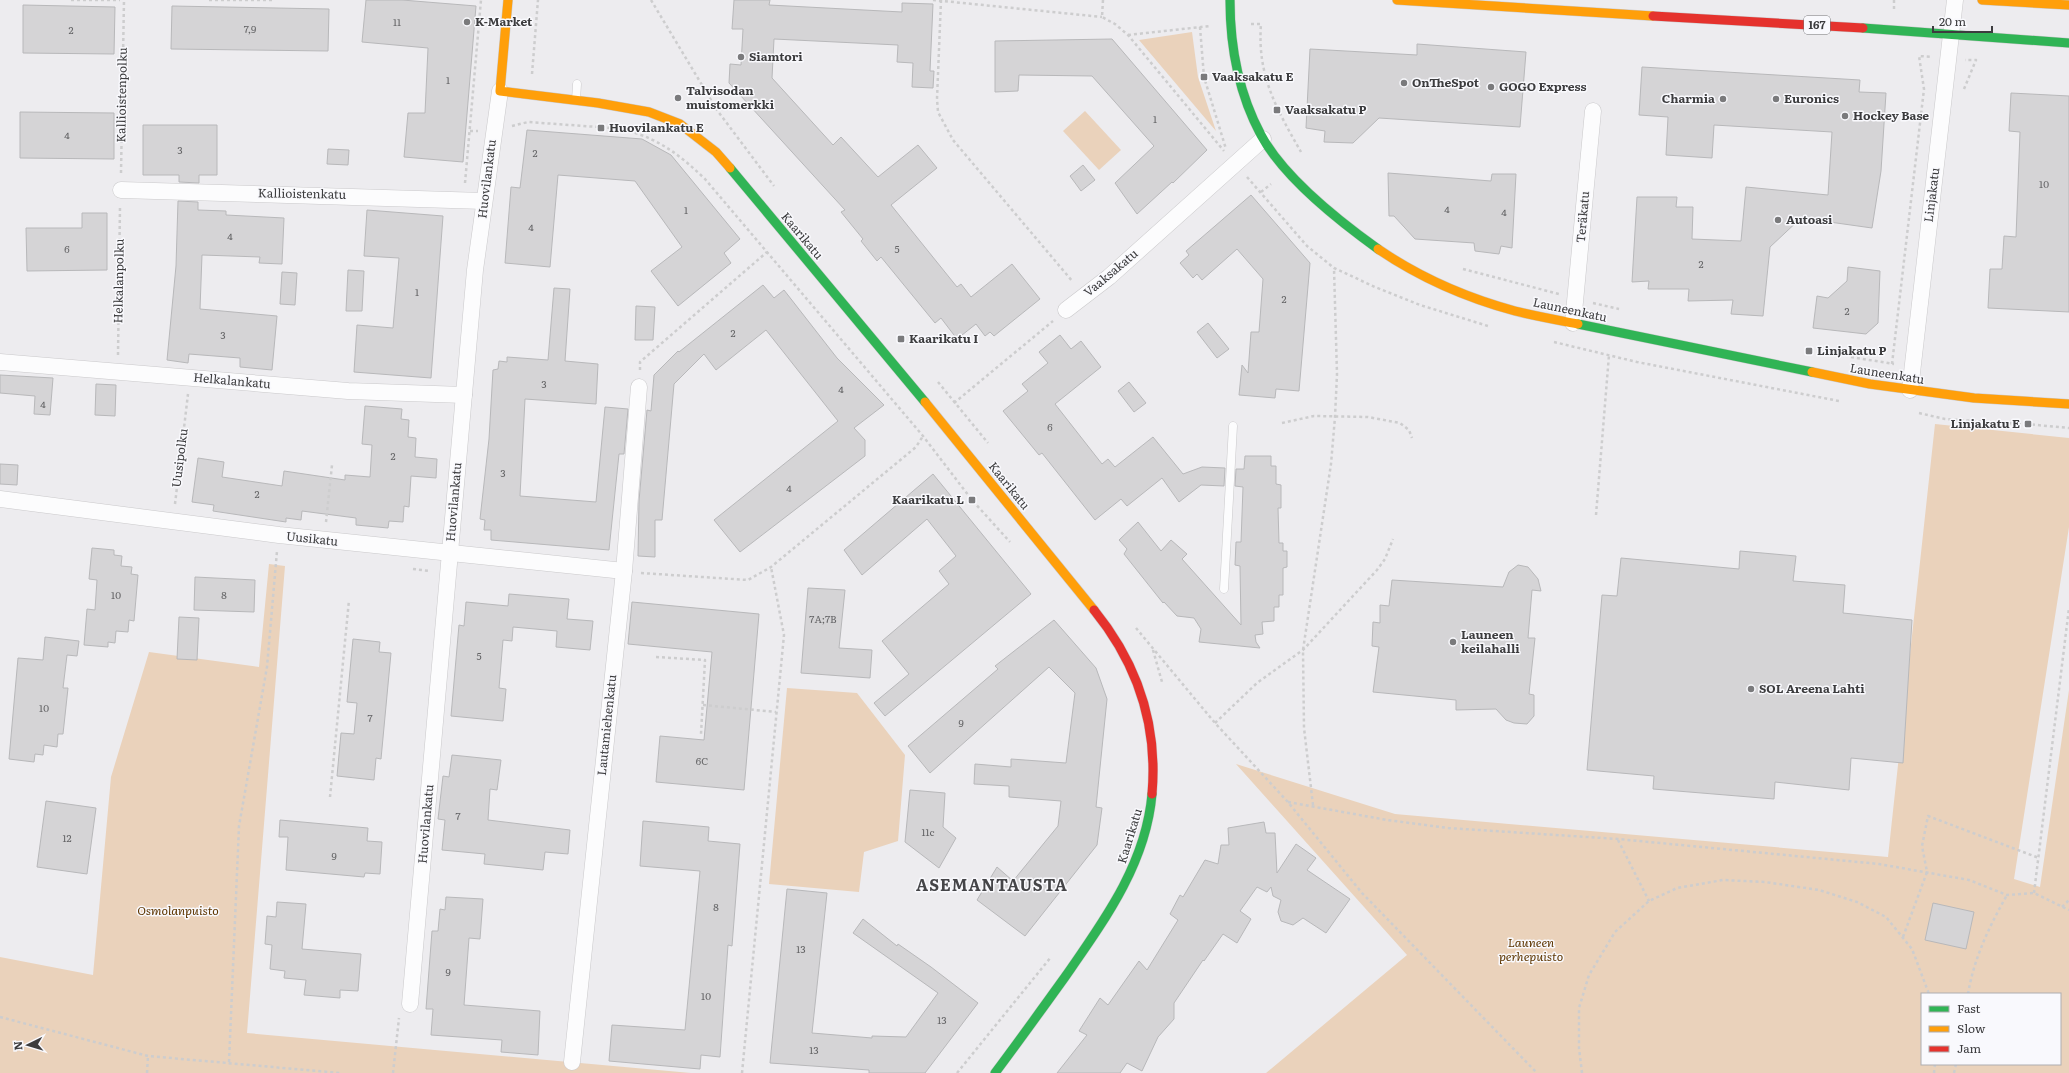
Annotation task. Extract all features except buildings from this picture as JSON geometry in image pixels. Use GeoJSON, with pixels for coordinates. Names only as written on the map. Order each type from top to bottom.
{"type":"FeatureCollection","features":[{"type":"Feature","properties":{"kind":"street","name":"Huovilankatu"},"geometry":{"type":"LineString","coordinates":[[405,1010],[475,270],[493,132],[500,91],[508,0]]}},
{"type":"Feature","properties":{"kind":"street","name":"Launeenkatu"},"geometry":{"type":"LineString","coordinates":[[1230,0],[1229,24],[1234,56],[1246,100],[1263,139],[1288,170],[1329,212],[1376,247],[1423,275],[1469,296],[1515,311],[1870,384],[1974,398],[2069,404]]}},
{"type":"Feature","properties":{"kind":"street","name":"167"},"geometry":{"type":"LineString","coordinates":[[1397,0],[1951,34],[2069,43]]}},
{"type":"Feature","properties":{"kind":"street","name":"Linjakatu"},"geometry":{"type":"LineString","coordinates":[[1910,390],[1955,0]]}},
{"type":"Feature","properties":{"kind":"street"},"geometry":{"type":"LineString","coordinates":[[1982,0],[2069,5]]}},
{"type":"Feature","properties":{"kind":"street","name":"Kaarikatu"},"geometry":{"type":"LineString","coordinates":[[500,91],[530,96],[576,100],[649,112],[680,124],[716,152],[900,371],[1111,631],[1128,657],[1138,679],[1146,705],[1151,732],[1154,787],[1150,817],[1139,854],[1108,916],[995,1073]]}},
{"type":"Feature","properties":{"kind":"street","name":"Teräkatu"},"geometry":{"type":"LineString","coordinates":[[1573,323],[1593,111]]}},
{"type":"Feature","properties":{"kind":"street","name":"Vaaksakatu"},"geometry":{"type":"LineString","coordinates":[[1066,310],[1110,277],[1231,159],[1263,139]]}},
{"type":"Feature","properties":{"kind":"street","name":"Kallioistenkatu"},"geometry":{"type":"LineString","coordinates":[[121,190],[484,200]]}},
{"type":"Feature","properties":{"kind":"street","name":"Helkalankatu"},"geometry":{"type":"LineString","coordinates":[[0,362],[348,391],[464,395]]}},
{"type":"Feature","properties":{"kind":"street","name":"Lautamiehenkatu"},"geometry":{"type":"LineString","coordinates":[[572,1062],[624,571],[639,387]]}},
{"type":"Feature","properties":{"kind":"street","name":"Uusikatu"},"geometry":{"type":"LineString","coordinates":[[0,499],[173,520],[279,535],[449,554],[624,571]]}},
{"type":"Feature","properties":{"kind":"lane"},"geometry":{"type":"LineString","coordinates":[[576,100],[577,84]]}},
{"type":"Feature","properties":{"kind":"lane"},"geometry":{"type":"LineString","coordinates":[[1224,589],[1233,426]]}},
{"type":"Feature","properties":{"kind":"path"},"geometry":{"type":"LineString","coordinates":[[71,0],[120,0]]}},
{"type":"Feature","properties":{"kind":"path","name":"Kallioistenpolku"},"geometry":{"type":"LineString","coordinates":[[121,190],[124,0]]}},
{"type":"Feature","properties":{"kind":"path"},"geometry":{"type":"LineString","coordinates":[[209,0],[275,0]]}},
{"type":"Feature","properties":{"kind":"path"},"geometry":{"type":"LineString","coordinates":[[528,122],[538,0]]}},
{"type":"Feature","properties":{"kind":"path"},"geometry":{"type":"LineString","coordinates":[[651,0],[717,110],[778,191]]}},
{"type":"Feature","properties":{"kind":"path"},"geometry":{"type":"LineString","coordinates":[[933,0],[1102,16],[1115,24],[1128,35],[1231,159],[1279,211],[1307,246],[1334,268],[1375,287],[1420,305],[1491,327]]}},
{"type":"Feature","properties":{"kind":"path"},"geometry":{"type":"LineString","coordinates":[[941,0],[937,99],[938,112],[953,140],[1085,296]]}},
{"type":"Feature","properties":{"kind":"path"},"geometry":{"type":"LineString","coordinates":[[1102,16],[1103,0]]}},
{"type":"Feature","properties":{"kind":"path"},"geometry":{"type":"LineString","coordinates":[[1128,35],[1229,24],[1261,24],[1259,45],[1266,78],[1278,110],[1304,156]]}},
{"type":"Feature","properties":{"kind":"path"},"geometry":{"type":"LineString","coordinates":[[1200,27],[1204,77],[1231,159]]}},
{"type":"Feature","properties":{"kind":"path"},"geometry":{"type":"LineString","coordinates":[[470,131],[493,132],[528,122],[616,129]]}},
{"type":"Feature","properties":{"kind":"path"},"geometry":{"type":"LineString","coordinates":[[623,130],[655,140],[681,156],[705,179],[923,436],[972,500],[1014,547]]}},
{"type":"Feature","properties":{"kind":"path","name":"Helkalanpolku"},"geometry":{"type":"LineString","coordinates":[[118,372],[121,190]]}},
{"type":"Feature","properties":{"kind":"path"},"geometry":{"type":"LineString","coordinates":[[639,387],[640,362],[767,252]]}},
{"type":"Feature","properties":{"kind":"path"},"geometry":{"type":"LineString","coordinates":[[1313,805],[1304,728],[1303,650],[1331,464],[1335,416],[1337,374],[1334,268]]}},
{"type":"Feature","properties":{"kind":"path"},"geometry":{"type":"LineString","coordinates":[[1456,268],[1624,311]]}},
{"type":"Feature","properties":{"kind":"path"},"geometry":{"type":"LineString","coordinates":[[955,402],[1066,310]]}},
{"type":"Feature","properties":{"kind":"path"},"geometry":{"type":"LineString","coordinates":[[1552,342],[1739,383],[1841,401]]}},
{"type":"Feature","properties":{"kind":"path"},"geometry":{"type":"LineString","coordinates":[[1596,515],[1609,355]]}},
{"type":"Feature","properties":{"kind":"path"},"geometry":{"type":"LineString","coordinates":[[1850,357],[1913,368]]}},
{"type":"Feature","properties":{"kind":"path","name":"Uusipolku"},"geometry":{"type":"LineString","coordinates":[[173,520],[190,378]]}},
{"type":"Feature","properties":{"kind":"path"},"geometry":{"type":"LineString","coordinates":[[936,379],[989,444]]}},
{"type":"Feature","properties":{"kind":"path"},"geometry":{"type":"LineString","coordinates":[[1915,412],[1945,419],[2069,428]]}},
{"type":"Feature","properties":{"kind":"path"},"geometry":{"type":"LineString","coordinates":[[1282,423],[1314,416],[1368,417],[1400,423],[1408,430],[1412,438]]}},
{"type":"Feature","properties":{"kind":"path"},"geometry":{"type":"LineString","coordinates":[[624,571],[748,580],[771,567],[916,447],[923,436]]}},
{"type":"Feature","properties":{"kind":"path"},"geometry":{"type":"LineString","coordinates":[[324,540],[332,465]]}},
{"type":"Feature","properties":{"kind":"path"},"geometry":{"type":"LineString","coordinates":[[229,1062],[239,826],[266,667],[279,535]]}},
{"type":"Feature","properties":{"kind":"path"},"geometry":{"type":"LineString","coordinates":[[1214,723],[1257,683],[1303,650],[1377,570],[1385,559],[1392,540]]}},
{"type":"Feature","properties":{"kind":"path"},"geometry":{"type":"LineString","coordinates":[[742,1073],[784,635],[771,567]]}},
{"type":"Feature","properties":{"kind":"path"},"geometry":{"type":"LineString","coordinates":[[330,797],[349,600]]}},
{"type":"Feature","properties":{"kind":"path"},"geometry":{"type":"LineString","coordinates":[[2034,893],[2069,608]]}},
{"type":"Feature","properties":{"kind":"path"},"geometry":{"type":"LineString","coordinates":[[1134,626],[1214,723],[1287,802],[1362,893],[1536,1073]]}},
{"type":"Feature","properties":{"kind":"path"},"geometry":{"type":"LineString","coordinates":[[656,657],[705,660],[701,734]]}},
{"type":"Feature","properties":{"kind":"path"},"geometry":{"type":"LineString","coordinates":[[703,705],[776,712]]}},
{"type":"Feature","properties":{"kind":"path"},"geometry":{"type":"LineString","coordinates":[[1287,802],[1313,805],[1387,820],[1448,828],[1618,839],[1879,864],[1969,880],[2006,895],[2034,893],[2069,910]]}},
{"type":"Feature","properties":{"kind":"path"},"geometry":{"type":"LineString","coordinates":[[1902,938],[1927,872],[1922,846],[1928,816],[2039,858]]}},
{"type":"Feature","properties":{"kind":"path"},"geometry":{"type":"LineString","coordinates":[[1618,839],[1649,901]]}},
{"type":"Feature","properties":{"kind":"path"},"geometry":{"type":"LineString","coordinates":[[1582,1073],[1578,1048],[1579,1008],[1589,975],[1615,932],[1649,901],[1677,888],[1723,880],[1765,882],[1819,890],[1857,902],[1886,917],[1912,950],[1929,993]]}},
{"type":"Feature","properties":{"kind":"path"},"geometry":{"type":"LineString","coordinates":[[1968,993],[1972,973],[1985,935],[2006,895]]}},
{"type":"Feature","properties":{"kind":"path"},"geometry":{"type":"LineString","coordinates":[[2062,907],[2069,900]]}},
{"type":"Feature","properties":{"kind":"path"},"geometry":{"type":"LineString","coordinates":[[957,1073],[1052,956]]}},
{"type":"Feature","properties":{"kind":"path"},"geometry":{"type":"LineString","coordinates":[[393,1073],[405,1010]]}},
{"type":"Feature","properties":{"kind":"path"},"geometry":{"type":"LineString","coordinates":[[0,1017],[148,1056],[340,1073]]}},
{"type":"Feature","properties":{"kind":"path"},"geometry":{"type":"LineString","coordinates":[[147,1073],[148,1056]]}},
{"type":"Feature","properties":{"kind":"green space"},"geometry":{"type":"Polygon","coordinates":[[[1192,32],[1198,77],[1216,131],[1139,40],[1192,32]]]}},
{"type":"Feature","properties":{"kind":"green space"},"geometry":{"type":"Polygon","coordinates":[[[1085,111],[1121,150],[1099,170],[1063,131],[1085,111]]]}},
{"type":"Feature","properties":{"kind":"green space","name":"Launeen perhepuisto"},"geometry":{"type":"Polygon","coordinates":[[[1935,424],[2069,438],[2069,527],[2014,879],[2040,887],[2069,690],[2069,1073],[1266,1073],[1407,955],[1236,764],[1395,814],[1888,857],[1935,424]]]}},
{"type":"Feature","properties":{"kind":"green space","name":"Osmolanpuisto"},"geometry":{"type":"Polygon","coordinates":[[[269,564],[285,566],[247,1033],[691,1073],[0,1073],[0,957],[93,975],[111,777],[149,652],[259,667],[269,564]]]}},
{"type":"Feature","properties":{"kind":"green space"},"geometry":{"type":"Polygon","coordinates":[[[787,688],[857,693],[905,755],[898,841],[864,852],[859,892],[769,884],[787,688]]]}},
{"type":"Feature","properties":{"kind":"traffic: fast"},"geometry":{"type":"LineString","coordinates":[[1230,0],[1230,17],[1237,69],[1247,103],[1261,135],[1271,151],[1298,183],[1330,212],[1378,249]]}},
{"type":"Feature","properties":{"kind":"traffic: fast"},"geometry":{"type":"LineString","coordinates":[[1863,28],[2069,43]]}},
{"type":"Feature","properties":{"kind":"traffic: fast"},"geometry":{"type":"LineString","coordinates":[[730,168],[925,402]]}},
{"type":"Feature","properties":{"kind":"traffic: fast"},"geometry":{"type":"LineString","coordinates":[[1578,324],[1812,372]]}},
{"type":"Feature","properties":{"kind":"traffic: fast"},"geometry":{"type":"LineString","coordinates":[[995,1073],[1080,956],[1121,891],[1141,844],[1148,820],[1152,794]]}},
{"type":"Feature","properties":{"kind":"traffic: slow"},"geometry":{"type":"LineString","coordinates":[[508,0],[500,91],[598,103],[649,112],[680,124],[716,152],[730,168]]}},
{"type":"Feature","properties":{"kind":"traffic: slow"},"geometry":{"type":"LineString","coordinates":[[1397,0],[1653,16]]}},
{"type":"Feature","properties":{"kind":"traffic: slow"},"geometry":{"type":"LineString","coordinates":[[1982,0],[2069,5]]}},
{"type":"Feature","properties":{"kind":"traffic: slow"},"geometry":{"type":"LineString","coordinates":[[1378,249],[1410,269],[1444,286],[1479,300],[1515,311],[1578,324]]}},
{"type":"Feature","properties":{"kind":"traffic: slow"},"geometry":{"type":"LineString","coordinates":[[1812,372],[1870,384],[1974,398],[2069,404]]}},
{"type":"Feature","properties":{"kind":"traffic: slow"},"geometry":{"type":"LineString","coordinates":[[925,402],[1094,610]]}},
{"type":"Feature","properties":{"kind":"traffic: jam"},"geometry":{"type":"LineString","coordinates":[[1653,16],[1863,28]]}},
{"type":"Feature","properties":{"kind":"traffic: jam"},"geometry":{"type":"LineString","coordinates":[[1094,610],[1122,651],[1133,673],[1141,696],[1148,719],[1152,744],[1152,794]]}},
{"type":"Feature","properties":{"kind":"place","name":"K-Market"},"geometry":{"type":"Point","coordinates":[467,22]}},
{"type":"Feature","properties":{"kind":"place","name":"Siamtori"},"geometry":{"type":"Point","coordinates":[741,57]}},
{"type":"Feature","properties":{"kind":"place","name":"Vaaksakatu E"},"geometry":{"type":"Point","coordinates":[1204,77]}},
{"type":"Feature","properties":{"kind":"place","name":"OnTheSpot"},"geometry":{"type":"Point","coordinates":[1404,83]}},
{"type":"Feature","properties":{"kind":"place","name":"GOGO Express"},"geometry":{"type":"Point","coordinates":[1491,87]}},
{"type":"Feature","properties":{"kind":"place","name":"Talvisodan muistomerkki"},"geometry":{"type":"Point","coordinates":[678,98]}},
{"type":"Feature","properties":{"kind":"place","name":"Charmia"},"geometry":{"type":"Point","coordinates":[1723,99]}},
{"type":"Feature","properties":{"kind":"place","name":"Euronics"},"geometry":{"type":"Point","coordinates":[1776,99]}},
{"type":"Feature","properties":{"kind":"place","name":"Vaaksakatu P"},"geometry":{"type":"Point","coordinates":[1277,110]}},
{"type":"Feature","properties":{"kind":"place","name":"Hockey Base"},"geometry":{"type":"Point","coordinates":[1845,116]}},
{"type":"Feature","properties":{"kind":"place","name":"Huovilankatu E"},"geometry":{"type":"Point","coordinates":[601,128]}},
{"type":"Feature","properties":{"kind":"place","name":"Autoasi"},"geometry":{"type":"Point","coordinates":[1778,220]}},
{"type":"Feature","properties":{"kind":"place","name":"Kaarikatu I"},"geometry":{"type":"Point","coordinates":[901,339]}},
{"type":"Feature","properties":{"kind":"place","name":"Linjakatu P"},"geometry":{"type":"Point","coordinates":[1809,351]}},
{"type":"Feature","properties":{"kind":"place","name":"Linjakatu E"},"geometry":{"type":"Point","coordinates":[2028,424]}},
{"type":"Feature","properties":{"kind":"place","name":"Kaarikatu L"},"geometry":{"type":"Point","coordinates":[972,500]}},
{"type":"Feature","properties":{"kind":"place","name":"Launeen keilahalli"},"geometry":{"type":"Point","coordinates":[1453,642]}},
{"type":"Feature","properties":{"kind":"place","name":"SOL Areena Lahti"},"geometry":{"type":"Point","coordinates":[1751,689]}},
{"type":"Feature","properties":{"kind":"district","name":"ASEMANTAUSTA"},"geometry":{"type":"Point","coordinates":[992,885]}}]}
